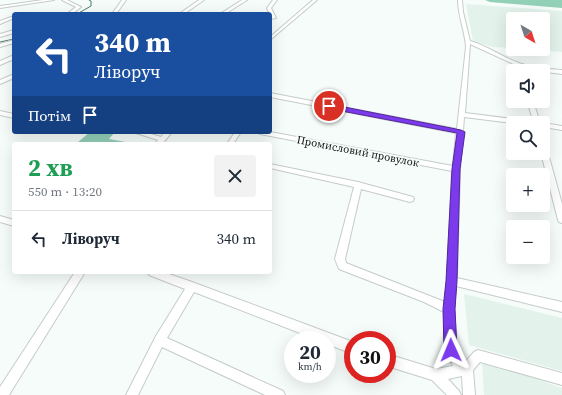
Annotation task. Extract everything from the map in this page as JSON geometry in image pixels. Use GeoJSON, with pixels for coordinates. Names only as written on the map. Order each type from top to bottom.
{"type":"FeatureCollection","features":[{"type":"Feature","properties":{"kind":"street"},"geometry":{"type":"LineString","coordinates":[[0,7],[52,0]]}},
{"type":"Feature","properties":{"kind":"street"},"geometry":{"type":"LineString","coordinates":[[64,0],[78,7],[72,12]]}},
{"type":"Feature","properties":{"kind":"street"},"geometry":{"type":"LineString","coordinates":[[115,12],[124,0]]}},
{"type":"Feature","properties":{"kind":"street"},"geometry":{"type":"LineString","coordinates":[[184,12],[202,0]]}},
{"type":"Feature","properties":{"kind":"street"},"geometry":{"type":"LineString","coordinates":[[225,12],[245,0]]}},
{"type":"Feature","properties":{"kind":"street"},"geometry":{"type":"LineString","coordinates":[[270,12],[269,8],[275,0]]}},
{"type":"Feature","properties":{"kind":"street"},"geometry":{"type":"LineString","coordinates":[[460,0],[461,16],[468,36],[468,44],[463,115],[456,169],[452,281],[449,309],[451,350],[459,365],[466,369]]}},
{"type":"Feature","properties":{"kind":"street"},"geometry":{"type":"LineString","coordinates":[[303,1],[313,1]]}},
{"type":"Feature","properties":{"kind":"street"},"geometry":{"type":"LineString","coordinates":[[272,37],[313,1]]}},
{"type":"Feature","properties":{"kind":"street"},"geometry":{"type":"LineString","coordinates":[[0,23],[12,18]]}},
{"type":"Feature","properties":{"kind":"street"},"geometry":{"type":"LineString","coordinates":[[272,18],[288,22]]}},
{"type":"Feature","properties":{"kind":"street"},"geometry":{"type":"LineString","coordinates":[[0,36],[12,32]]}},
{"type":"Feature","properties":{"kind":"street"},"geometry":{"type":"LineString","coordinates":[[0,46],[12,42]]}},
{"type":"Feature","properties":{"kind":"street"},"geometry":{"type":"LineString","coordinates":[[468,44],[481,44],[502,58],[516,64]]}},
{"type":"Feature","properties":{"kind":"street"},"geometry":{"type":"LineString","coordinates":[[0,63],[12,58]]}},
{"type":"Feature","properties":{"kind":"street"},"geometry":{"type":"LineString","coordinates":[[550,70],[562,72]]}},
{"type":"Feature","properties":{"kind":"street"},"geometry":{"type":"LineString","coordinates":[[0,82],[12,77]]}},
{"type":"Feature","properties":{"kind":"street"},"geometry":{"type":"LineString","coordinates":[[272,95],[461,132]]}},
{"type":"Feature","properties":{"kind":"street"},"geometry":{"type":"LineString","coordinates":[[0,114],[12,116]]}},
{"type":"Feature","properties":{"kind":"street"},"geometry":{"type":"LineString","coordinates":[[463,115],[506,120]]}},
{"type":"Feature","properties":{"kind":"street"},"geometry":{"type":"LineString","coordinates":[[550,126],[562,128]]}},
{"type":"Feature","properties":{"kind":"street"},"geometry":{"type":"LineString","coordinates":[[142,134],[160,142],[167,134]]}},
{"type":"Feature","properties":{"kind":"street","name":"Промисловий провулок"},"geometry":{"type":"LineString","coordinates":[[271,134],[456,169]]}},
{"type":"Feature","properties":{"kind":"street"},"geometry":{"type":"LineString","coordinates":[[547,160],[559,199],[562,220]]}},
{"type":"Feature","properties":{"kind":"street"},"geometry":{"type":"LineString","coordinates":[[272,166],[358,185],[410,199]]}},
{"type":"Feature","properties":{"kind":"street"},"geometry":{"type":"LineString","coordinates":[[358,185],[340,259],[342,266],[428,299],[449,309]]}},
{"type":"Feature","properties":{"kind":"street"},"geometry":{"type":"LineString","coordinates":[[0,218],[12,222]]}},
{"type":"Feature","properties":{"kind":"street"},"geometry":{"type":"LineString","coordinates":[[2,395],[79,274]]}},
{"type":"Feature","properties":{"kind":"street"},"geometry":{"type":"LineString","coordinates":[[158,274],[344,345]]}},
{"type":"Feature","properties":{"kind":"street"},"geometry":{"type":"LineString","coordinates":[[452,281],[562,307]]}},
{"type":"Feature","properties":{"kind":"street"},"geometry":{"type":"LineString","coordinates":[[132,395],[160,340],[192,286]]}},
{"type":"Feature","properties":{"kind":"street"},"geometry":{"type":"LineString","coordinates":[[160,340],[279,395]]}},
{"type":"Feature","properties":{"kind":"street"},"geometry":{"type":"LineString","coordinates":[[396,363],[436,375],[466,369],[478,356],[562,379]]}},
{"type":"Feature","properties":{"kind":"street"},"geometry":{"type":"LineString","coordinates":[[466,369],[469,395]]}},
{"type":"Feature","properties":{"kind":"street"},"geometry":{"type":"LineString","coordinates":[[436,375],[455,395]]}},
{"type":"Feature","properties":{"kind":"shaded area"},"geometry":{"type":"Polygon","coordinates":[[[466,4],[562,11],[562,52],[550,51],[550,12],[506,12],[506,48],[492,47],[473,41],[466,4]]]}},
{"type":"Feature","properties":{"kind":"shaded area"},"geometry":{"type":"Polygon","coordinates":[[[464,294],[562,318],[562,371],[469,345],[464,294]]]}},
{"type":"Feature","properties":{"kind":"shaded area"},"geometry":{"type":"Polygon","coordinates":[[[482,360],[562,388],[562,395],[484,395],[482,360]]]}},
{"type":"Feature","properties":{"kind":"green space"},"geometry":{"type":"Polygon","coordinates":[[[485,0],[562,0],[562,8],[490,2],[485,0]]]}},
{"type":"Feature","properties":{"kind":"green space"},"geometry":{"type":"Polygon","coordinates":[[[88,134],[113,134],[109,139],[126,142],[78,142],[88,134]]]}},
{"type":"Feature","properties":{"kind":"waterway"},"geometry":{"type":"LineString","coordinates":[[80,12],[91,6],[91,1],[89,0]]}},
{"type":"Feature","properties":{"kind":"waterway"},"geometry":{"type":"LineString","coordinates":[[0,42],[12,39]]}},
{"type":"Feature","properties":{"kind":"route"},"geometry":{"type":"LineString","coordinates":[[329,106],[461,132],[456,169],[452,281],[449,309],[451,350]]}}]}
